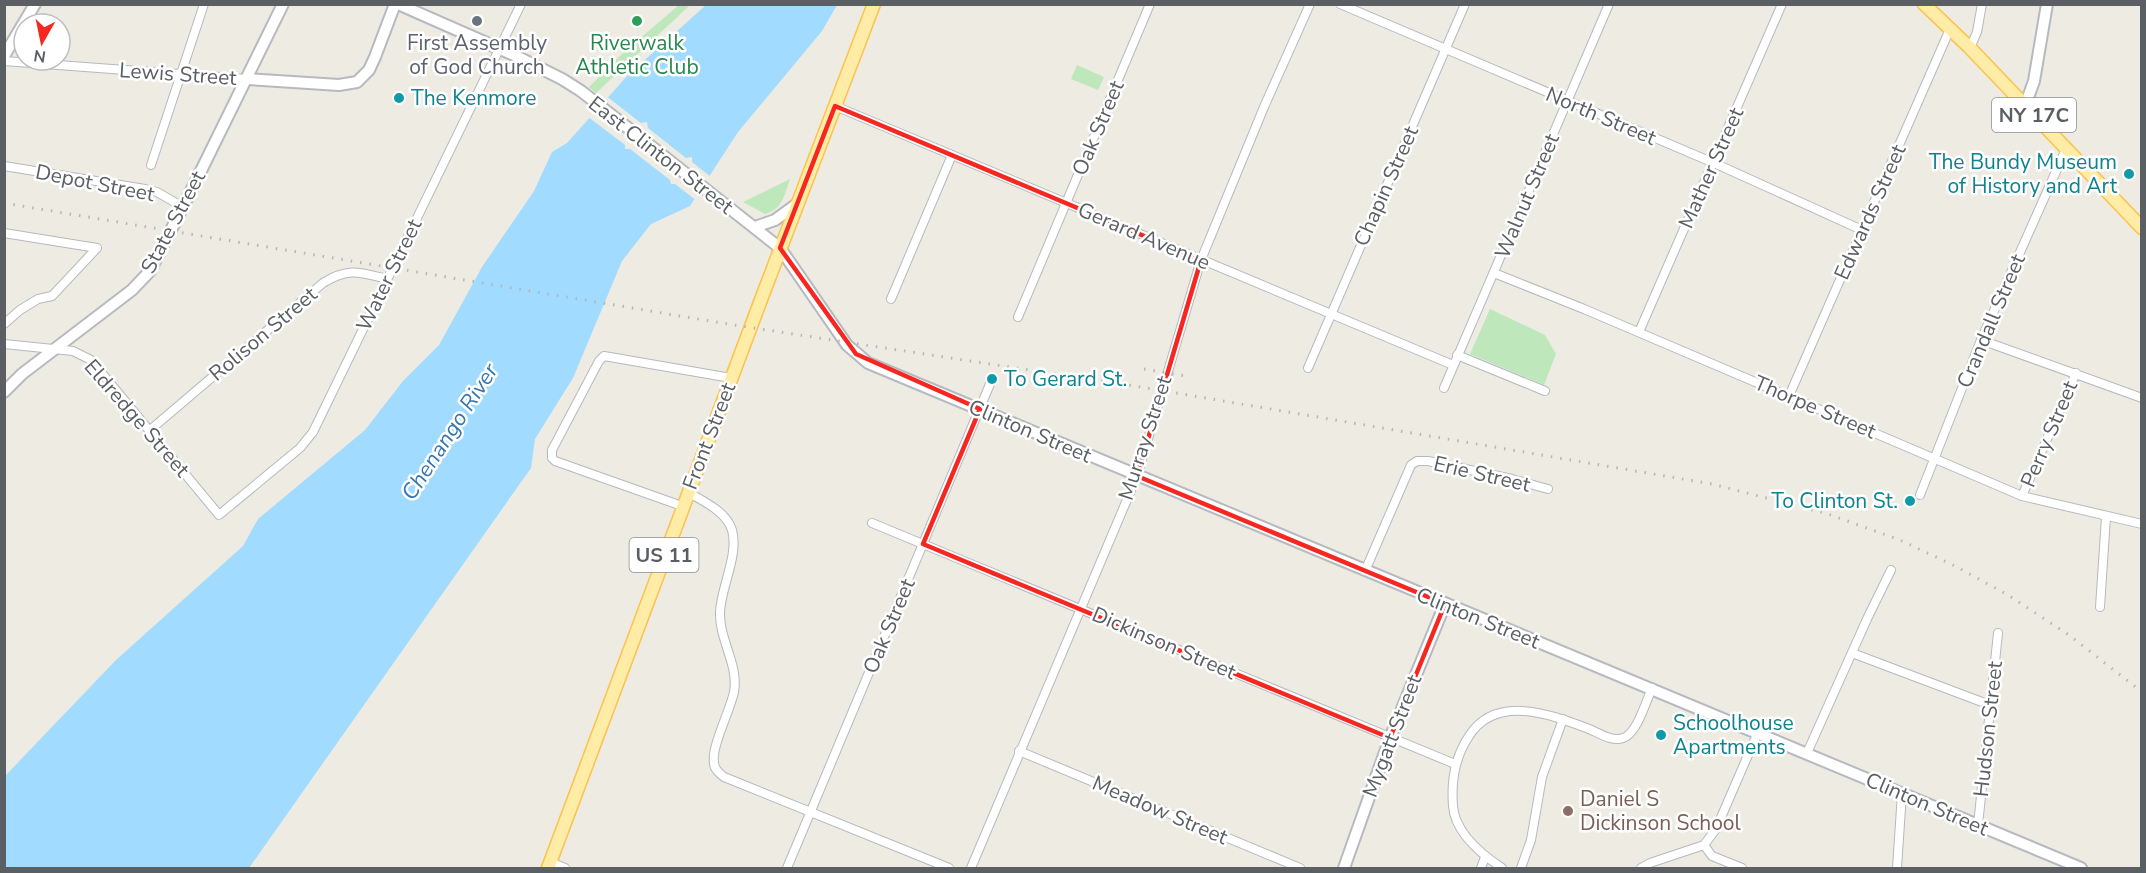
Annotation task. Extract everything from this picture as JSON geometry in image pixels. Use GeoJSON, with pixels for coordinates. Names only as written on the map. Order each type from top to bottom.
{"type":"FeatureCollection","features":[{"type":"Feature","properties":{"kind":"main road","name":"Front Street"},"geometry":{"type":"LineString","coordinates":[[549,865],[682,506],[874,4]]}},
{"type":"Feature","properties":{"kind":"main road","name":"NY 17C"},"geometry":{"type":"LineString","coordinates":[[1924,4],[1970,48],[2142,228]]}},
{"type":"Feature","properties":{"kind":"street"},"geometry":{"type":"LineString","coordinates":[[4,56],[35,4]]}},
{"type":"Feature","properties":{"kind":"street"},"geometry":{"type":"LineString","coordinates":[[151,165],[204,4]]}},
{"type":"Feature","properties":{"kind":"street","name":"State Street"},"geometry":{"type":"LineString","coordinates":[[4,392],[22,374],[143,280],[150,271],[283,4]]}},
{"type":"Feature","properties":{"kind":"street","name":"Lewis Street"},"geometry":{"type":"LineString","coordinates":[[4,62],[339,85],[352,84],[369,70],[396,4]]}},
{"type":"Feature","properties":{"kind":"street","name":"East Clinton Street"},"geometry":{"type":"LineString","coordinates":[[396,4],[500,49],[581,91],[780,248],[847,345],[856,354],[876,366]]}},
{"type":"Feature","properties":{"kind":"street","name":"Water Street"},"geometry":{"type":"LineString","coordinates":[[219,514],[310,437],[521,4]]}},
{"type":"Feature","properties":{"kind":"street","name":"Oak Street"},"geometry":{"type":"LineString","coordinates":[[1018,317],[1150,4]]}},
{"type":"Feature","properties":{"kind":"street","name":"Murray Street"},"geometry":{"type":"LineString","coordinates":[[971,868],[1079,608],[1137,476],[1201,260],[1264,107],[1310,4]]}},
{"type":"Feature","properties":{"kind":"street","name":"North Street"},"geometry":{"type":"LineString","coordinates":[[1340,4],[1714,163],[1862,230]]}},
{"type":"Feature","properties":{"kind":"street","name":"Chapin Street"},"geometry":{"type":"LineString","coordinates":[[1308,368],[1465,4]]}},
{"type":"Feature","properties":{"kind":"street","name":"Walnut Street"},"geometry":{"type":"LineString","coordinates":[[1444,388],[1609,4]]}},
{"type":"Feature","properties":{"kind":"street","name":"Mather Street"},"geometry":{"type":"LineString","coordinates":[[1639,332],[1782,4]]}},
{"type":"Feature","properties":{"kind":"street"},"geometry":{"type":"LineString","coordinates":[[1970,48],[1977,32],[1982,4]]}},
{"type":"Feature","properties":{"kind":"street"},"geometry":{"type":"LineString","coordinates":[[2025,106],[2034,81],[2046,4]]}},
{"type":"Feature","properties":{"kind":"street","name":"Edwards Street"},"geometry":{"type":"LineString","coordinates":[[1789,396],[1950,29]]}},
{"type":"Feature","properties":{"kind":"street","name":"Gerard Avenue"},"geometry":{"type":"LineString","coordinates":[[835,106],[1453,365]]}},
{"type":"Feature","properties":{"kind":"street","name":"Crandall Street"},"geometry":{"type":"LineString","coordinates":[[1920,495],[1981,340],[2066,149]]}},
{"type":"Feature","properties":{"kind":"street"},"geometry":{"type":"LineString","coordinates":[[891,299],[952,155]]}},
{"type":"Feature","properties":{"kind":"street","name":"Depot Street"},"geometry":{"type":"LineString","coordinates":[[4,166],[145,189],[157,192],[183,207]]}},
{"type":"Feature","properties":{"kind":"street"},"geometry":{"type":"LineString","coordinates":[[754,227],[775,220],[797,204]]}},
{"type":"Feature","properties":{"kind":"street"},"geometry":{"type":"LineString","coordinates":[[4,233],[97,248],[52,296],[38,299],[4,324]]}},
{"type":"Feature","properties":{"kind":"street","name":"Rolison Street"},"geometry":{"type":"LineString","coordinates":[[150,430],[335,275],[349,271],[387,279]]}},
{"type":"Feature","properties":{"kind":"street","name":"Thorpe Street"},"geometry":{"type":"LineString","coordinates":[[1494,273],[1639,332],[2022,496],[2142,524]]}},
{"type":"Feature","properties":{"kind":"street"},"geometry":{"type":"LineString","coordinates":[[1981,340],[2142,398]]}},
{"type":"Feature","properties":{"kind":"street","name":"Eldredge Street"},"geometry":{"type":"LineString","coordinates":[[4,344],[56,348],[79,353],[91,360],[219,514]]}},
{"type":"Feature","properties":{"kind":"street"},"geometry":{"type":"LineString","coordinates":[[1457,355],[1545,391]]}},
{"type":"Feature","properties":{"kind":"street"},"geometry":{"type":"LineString","coordinates":[[682,506],[555,461],[552,458],[552,450],[599,361],[604,356],[731,378]]}},
{"type":"Feature","properties":{"kind":"street","name":"Clinton Street"},"geometry":{"type":"LineString","coordinates":[[876,366],[1365,571],[1758,732],[1978,825],[2061,864],[2081,868]]}},
{"type":"Feature","properties":{"kind":"street","name":"Perry Street"},"geometry":{"type":"LineString","coordinates":[[2022,496],[2076,373]]}},
{"type":"Feature","properties":{"kind":"street","name":"Oak Street"},"geometry":{"type":"LineString","coordinates":[[787,868],[990,384]]}},
{"type":"Feature","properties":{"kind":"street","name":"Erie Street"},"geometry":{"type":"LineString","coordinates":[[1365,571],[1411,465],[1417,461],[1428,460],[1512,478],[1548,489]]}},
{"type":"Feature","properties":{"kind":"street"},"geometry":{"type":"LineString","coordinates":[[688,492],[716,509],[726,519],[733,539],[720,611],[722,631],[736,683],[732,704],[715,751],[713,762],[716,770],[724,777],[949,868]]}},
{"type":"Feature","properties":{"kind":"street"},"geometry":{"type":"LineString","coordinates":[[2100,607],[2106,517]]}},
{"type":"Feature","properties":{"kind":"street","name":"Dickinson Street"},"geometry":{"type":"LineString","coordinates":[[872,523],[1455,764]]}},
{"type":"Feature","properties":{"kind":"street"},"geometry":{"type":"LineString","coordinates":[[1807,753],[1891,570]]}},
{"type":"Feature","properties":{"kind":"street","name":"Mygatt Street"},"geometry":{"type":"LineString","coordinates":[[1344,868],[1390,738],[1445,604]]}},
{"type":"Feature","properties":{"kind":"street","name":"Hudson Street"},"geometry":{"type":"LineString","coordinates":[[1978,825],[1998,633]]}},
{"type":"Feature","properties":{"kind":"street"},"geometry":{"type":"LineString","coordinates":[[1852,653],[1990,705]]}},
{"type":"Feature","properties":{"kind":"street"},"geometry":{"type":"LineString","coordinates":[[1502,868],[1485,857],[1471,842],[1458,825],[1453,811],[1451,789],[1455,764],[1476,726],[1484,719],[1500,713],[1526,711],[1563,719],[1612,739],[1621,739],[1628,736],[1634,729],[1652,688]]}},
{"type":"Feature","properties":{"kind":"street"},"geometry":{"type":"LineString","coordinates":[[1521,868],[1531,840],[1542,777],[1563,719]]}},
{"type":"Feature","properties":{"kind":"street"},"geometry":{"type":"LineString","coordinates":[[1641,868],[1704,845],[1716,829],[1758,732]]}},
{"type":"Feature","properties":{"kind":"street","name":"Meadow Street"},"geometry":{"type":"LineString","coordinates":[[1019,751],[1300,868]]}},
{"type":"Feature","properties":{"kind":"street"},"geometry":{"type":"LineString","coordinates":[[1897,868],[1902,793]]}},
{"type":"Feature","properties":{"kind":"street"},"geometry":{"type":"LineString","coordinates":[[1704,845],[1712,856],[1742,868]]}},
{"type":"Feature","properties":{"kind":"street"},"geometry":{"type":"LineString","coordinates":[[1481,868],[1485,857]]}},
{"type":"Feature","properties":{"kind":"street"},"geometry":{"type":"LineString","coordinates":[[549,865],[565,868]]}},
{"type":"Feature","properties":{"kind":"highlighted area"},"geometry":{"type":"Polygon","coordinates":[[[835,106],[1201,260],[1137,476],[1445,604],[1390,738],[923,544],[980,409],[856,354],[780,248],[835,106]]]}},
{"type":"Feature","properties":{"kind":"green space"},"geometry":{"type":"Polygon","coordinates":[[[680,4],[690,5],[596,93],[589,87],[622,54],[680,4]]]}},
{"type":"Feature","properties":{"kind":"green space"},"geometry":{"type":"Polygon","coordinates":[[[1077,65],[1104,77],[1098,90],[1071,79],[1077,65]]]}},
{"type":"Feature","properties":{"kind":"green space"},"geometry":{"type":"Polygon","coordinates":[[[790,179],[782,201],[771,212],[765,214],[743,202],[790,179]]]}},
{"type":"Feature","properties":{"kind":"green space"},"geometry":{"type":"Polygon","coordinates":[[[1490,309],[1545,335],[1556,354],[1544,385],[1470,354],[1490,309]]]}},
{"type":"Feature","properties":{"kind":"water","name":"Chenango River"},"geometry":{"type":"Polygon","coordinates":[[[706,5],[837,5],[822,31],[738,132],[690,206],[651,224],[622,261],[573,378],[535,439],[531,468],[249,868],[5,868],[5,776],[116,660],[243,546],[258,519],[365,430],[403,381],[439,345],[482,267],[534,191],[552,152],[567,143],[628,75],[706,5]]]}},
{"type":"Feature","properties":{"kind":"pier"},"geometry":{"type":"Polygon","coordinates":[[[605,95],[641,123],[647,122],[648,128],[686,158],[692,157],[692,162],[711,177],[697,201],[675,184],[671,184],[670,180],[630,149],[625,149],[625,145],[587,116],[605,95]]]}},
{"type":"Feature","properties":{"kind":"railway"},"geometry":{"type":"LineString","coordinates":[[4,203],[734,325],[1141,387],[1712,484],[1828,514],[1900,540],[1955,566],[2008,595],[2069,635],[2142,692]]}},
{"type":"Feature","properties":{"kind":"railway"},"geometry":{"type":"LineString","coordinates":[[1144,369],[1186,376]]}},
{"type":"Feature","properties":{"kind":"place","name":"First Assembly of God Church"},"geometry":{"type":"Point","coordinates":[477,21]}},
{"type":"Feature","properties":{"kind":"place","name":"Riverwalk Athletic Club"},"geometry":{"type":"Point","coordinates":[637,21]}},
{"type":"Feature","properties":{"kind":"place","name":"The Kenmore"},"geometry":{"type":"Point","coordinates":[399,98]}},
{"type":"Feature","properties":{"kind":"place","name":"The Bundy Museum of History and Art"},"geometry":{"type":"Point","coordinates":[2129,174]}},
{"type":"Feature","properties":{"kind":"place","name":"To Gerard St."},"geometry":{"type":"Point","coordinates":[992,379]}},
{"type":"Feature","properties":{"kind":"place","name":"To Clinton St."},"geometry":{"type":"Point","coordinates":[1910,501]}},
{"type":"Feature","properties":{"kind":"place","name":"Schoolhouse Apartments"},"geometry":{"type":"Point","coordinates":[1661,735]}},
{"type":"Feature","properties":{"kind":"place","name":"Daniel S Dickinson School"},"geometry":{"type":"Point","coordinates":[1568,811]}}]}
